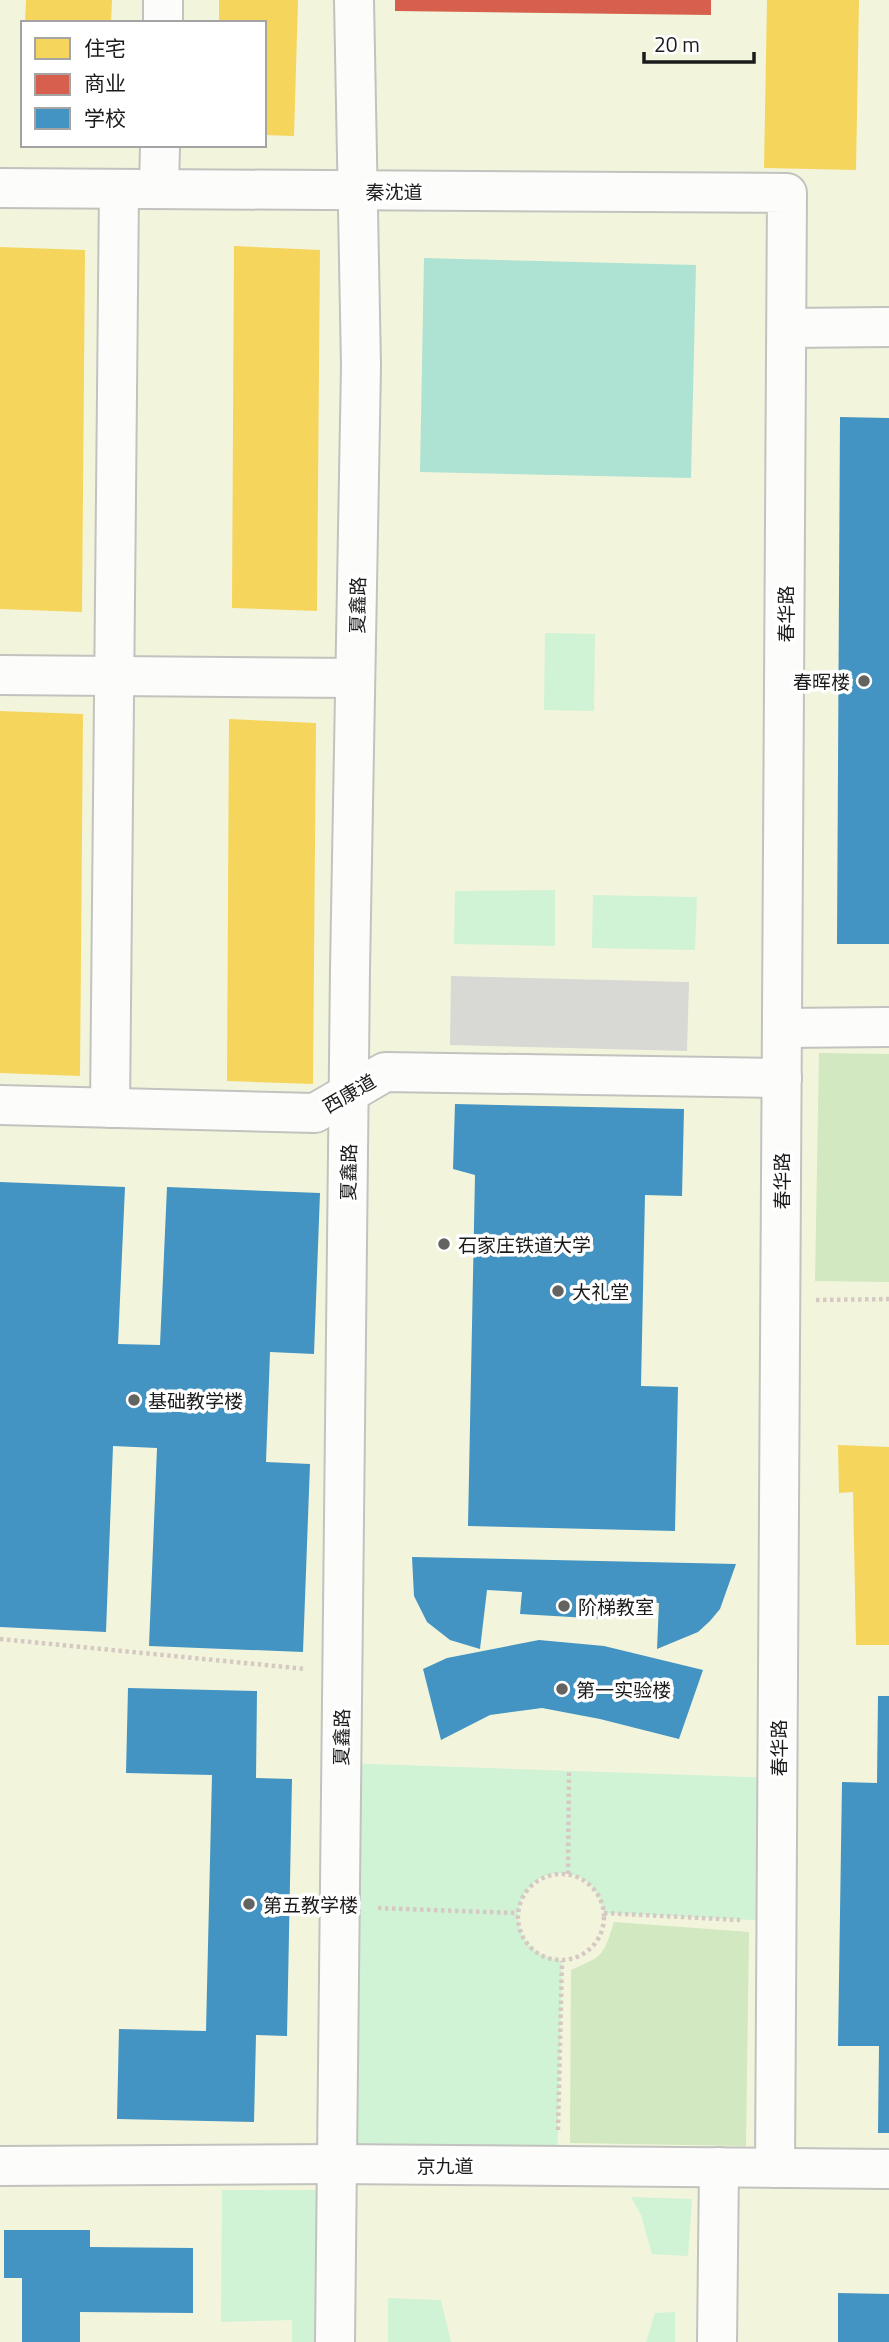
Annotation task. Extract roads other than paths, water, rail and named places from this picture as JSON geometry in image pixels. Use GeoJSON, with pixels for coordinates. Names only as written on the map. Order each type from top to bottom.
{"type":"FeatureCollection","features":[{"type":"Feature","properties":{"kind":"street"},"geometry":{"type":"LineString","coordinates":[[163,0],[163,21]]}},
{"type":"Feature","properties":{"kind":"street","name":"夏鑫路"},"geometry":{"type":"LineString","coordinates":[[335,2342],[348,1094],[361,366],[354,0]]}},
{"type":"Feature","properties":{"kind":"street"},"geometry":{"type":"LineString","coordinates":[[159,189],[160,147]]}},
{"type":"Feature","properties":{"kind":"street","name":"秦沈道"},"geometry":{"type":"LineString","coordinates":[[0,188],[788,194]]}},
{"type":"Feature","properties":{"kind":"street"},"geometry":{"type":"LineString","coordinates":[[110,1108],[119,189]]}},
{"type":"Feature","properties":{"kind":"street","name":"春华路"},"geometry":{"type":"LineString","coordinates":[[775,2168],[788,194]]}},
{"type":"Feature","properties":{"kind":"street"},"geometry":{"type":"LineString","coordinates":[[787,328],[889,327]]}},
{"type":"Feature","properties":{"kind":"street"},"geometry":{"type":"LineString","coordinates":[[0,675],[355,678]]}},
{"type":"Feature","properties":{"kind":"street"},"geometry":{"type":"LineString","coordinates":[[782,1028],[889,1027]]}},
{"type":"Feature","properties":{"kind":"street","name":"西康道"},"geometry":{"type":"LineString","coordinates":[[0,1105],[315,1113],[385,1072],[782,1078]]}},
{"type":"Feature","properties":{"kind":"street","name":"京九道"},"geometry":{"type":"LineString","coordinates":[[0,2166],[336,2164],[889,2169]]}},
{"type":"Feature","properties":{"kind":"street"},"geometry":{"type":"LineString","coordinates":[[717,2342],[719,2167]]}},
{"type":"Feature","properties":{"kind":"place","name":"春晖楼"},"geometry":{"type":"Point","coordinates":[864,681]}},
{"type":"Feature","properties":{"kind":"place","name":"石家庄铁道大学"},"geometry":{"type":"Point","coordinates":[444,1244]}},
{"type":"Feature","properties":{"kind":"place","name":"大礼堂"},"geometry":{"type":"Point","coordinates":[558,1291]}},
{"type":"Feature","properties":{"kind":"place","name":"基础教学楼"},"geometry":{"type":"Point","coordinates":[134,1400]}},
{"type":"Feature","properties":{"kind":"place","name":"阶梯教室"},"geometry":{"type":"Point","coordinates":[564,1606]}},
{"type":"Feature","properties":{"kind":"place","name":"第一实验楼"},"geometry":{"type":"Point","coordinates":[562,1689]}},
{"type":"Feature","properties":{"kind":"place","name":"第五教学楼"},"geometry":{"type":"Point","coordinates":[249,1904]}}]}
